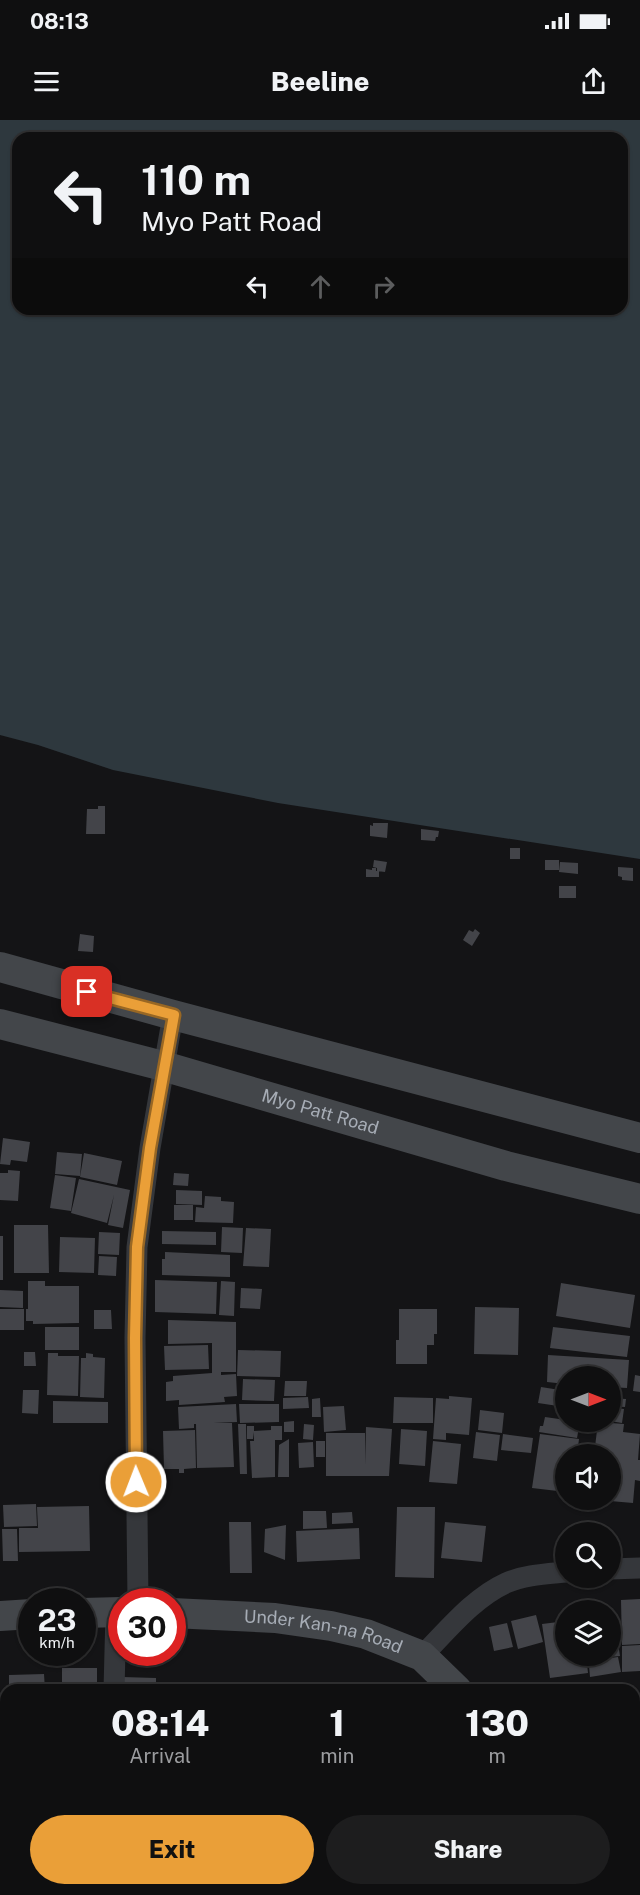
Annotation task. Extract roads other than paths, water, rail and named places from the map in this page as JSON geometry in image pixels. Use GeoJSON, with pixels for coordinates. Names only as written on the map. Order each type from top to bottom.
{"type":"FeatureCollection","features":[{"type":"Feature","properties":{"kind":"main road"},"geometry":{"type":"LineString","coordinates":[[0,968],[640,1138]]}},
{"type":"Feature","properties":{"kind":"main road","name":"Myo Patt Road"},"geometry":{"type":"LineString","coordinates":[[0,1024],[163,1066],[506,1166],[640,1199]]}},
{"type":"Feature","properties":{"kind":"main road","name":"Under Kan-na Road"},"geometry":{"type":"LineString","coordinates":[[186,1614],[276,1618],[366,1634],[422,1656],[451,1684]]}},
{"type":"Feature","properties":{"kind":"main road"},"geometry":{"type":"LineString","coordinates":[[0,1616],[18,1615]]}},
{"type":"Feature","properties":{"kind":"street"},"geometry":{"type":"LineString","coordinates":[[126,1588],[137,1247],[163,1066],[174,1015]]}},
{"type":"Feature","properties":{"kind":"street"},"geometry":{"type":"LineString","coordinates":[[621,1569],[640,1568]]}},
{"type":"Feature","properties":{"kind":"street"},"geometry":{"type":"LineString","coordinates":[[422,1656],[486,1594],[508,1582],[535,1575],[555,1573]]}},
{"type":"Feature","properties":{"kind":"street"},"geometry":{"type":"LineString","coordinates":[[115,1684],[117,1666]]}}]}
